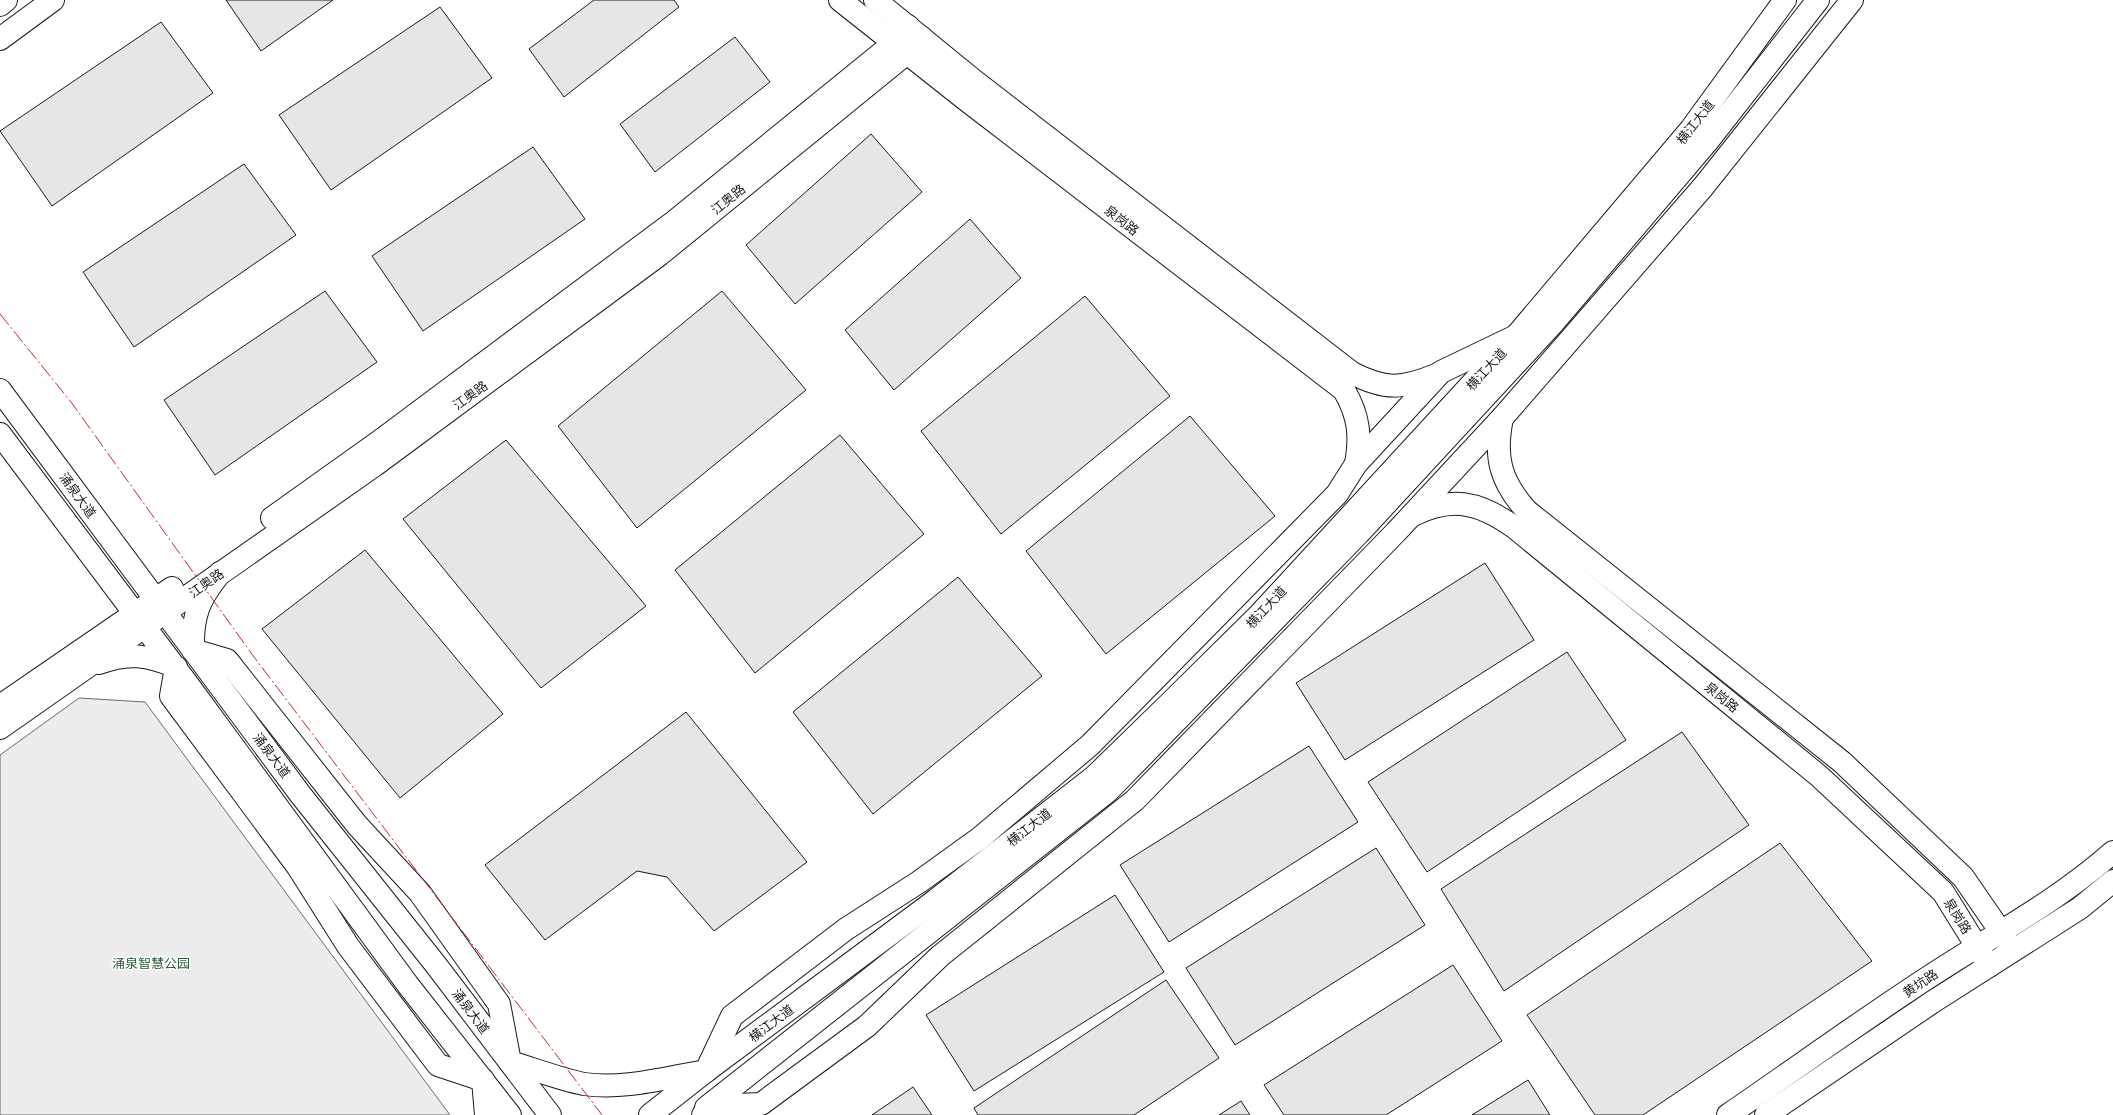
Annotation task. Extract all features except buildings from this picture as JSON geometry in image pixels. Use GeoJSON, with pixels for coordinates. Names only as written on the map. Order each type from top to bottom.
{"type":"FeatureCollection","features":[{"type":"Feature","properties":{"kind":"street"},"geometry":{"type":"LineString","coordinates":[[0,5],[6,0]]}},
{"type":"Feature","properties":{"kind":"street"},"geometry":{"type":"LineString","coordinates":[[0,39],[53,0]]}},
{"type":"Feature","properties":{"kind":"street","name":"泉岗路"},"geometry":{"type":"LineString","coordinates":[[840,0],[900,48],[1346,380],[1397,386],[1414,384],[1516,336]]}},
{"type":"Feature","properties":{"kind":"street","name":"泉岗路"},"geometry":{"type":"LineString","coordinates":[[875,0],[1346,380],[1358,428],[1359,443],[1356,464]]}},
{"type":"Feature","properties":{"kind":"street","name":"横江大道"},"geometry":{"type":"LineString","coordinates":[[703,1112],[1108,791],[1349,530],[1516,336],[1691,129],[1785,0]]}},
{"type":"Feature","properties":{"kind":"street","name":"横江大道"},"geometry":{"type":"LineString","coordinates":[[650,1115],[706,1071],[936,900],[1094,777],[1260,614],[1349,530],[1554,322],[1707,142],[1818,0]]}},
{"type":"Feature","properties":{"kind":"street"},"geometry":{"type":"LineString","coordinates":[[703,1112],[761,1104],[867,1026],[940,956],[1135,800],[1409,518],[1502,418],[1534,379],[1703,188],[1852,0]]}},
{"type":"Feature","properties":{"kind":"street","name":"江奥路"},"geometry":{"type":"LineString","coordinates":[[0,706],[160,606],[220,573],[375,465],[659,255],[900,48],[915,32]]}},
{"type":"Feature","properties":{"kind":"street","name":"江奥路"},"geometry":{"type":"LineString","coordinates":[[160,606],[225,552],[380,441],[675,221],[900,48]]}},
{"type":"Feature","properties":{"kind":"street"},"geometry":{"type":"LineString","coordinates":[[1515,363],[1534,379]]}},
{"type":"Feature","properties":{"kind":"street"},"geometry":{"type":"LineString","coordinates":[[220,573],[206,590],[197,608],[193,631],[193,650],[227,660],[357,825],[420,893],[499,1004],[510,1062],[569,1080],[603,1085],[621,1085],[706,1071],[732,1016],[846,930],[919,882],[980,838],[1090,745],[1337,494],[1356,464],[1441,372]]}},
{"type":"Feature","properties":{"kind":"street","name":"涌泉大道"},"geometry":{"type":"LineString","coordinates":[[0,390],[300,794],[550,1115]]}},
{"type":"Feature","properties":{"kind":"street","name":"泉岗路"},"geometry":{"type":"LineString","coordinates":[[1502,418],[1498,437],[1501,470],[1520,519],[1819,776],[1943,892],[1989,966]]}},
{"type":"Feature","properties":{"kind":"street","name":"涌泉大道"},"geometry":{"type":"LineString","coordinates":[[0,434],[176,667],[408,985],[510,1115]]}},
{"type":"Feature","properties":{"kind":"street","name":"泉岗路"},"geometry":{"type":"LineString","coordinates":[[1409,518],[1430,507],[1450,504],[1468,504],[1499,516],[1520,519],[1842,762],[1962,877],[2001,932],[2012,951]]}},
{"type":"Feature","properties":{"kind":"street"},"geometry":{"type":"LineString","coordinates":[[1320,510],[1378,550]]}},
{"type":"Feature","properties":{"kind":"street","name":"江奥路"},"geometry":{"type":"LineString","coordinates":[[0,728],[81,671],[139,620]]}},
{"type":"Feature","properties":{"kind":"street"},"geometry":{"type":"LineString","coordinates":[[81,671],[106,660],[139,655],[156,658],[176,667]]}},
{"type":"Feature","properties":{"kind":"street","name":"黄坑路"},"geometry":{"type":"LineString","coordinates":[[1728,1115],[1934,974],[2089,874],[2113,852]]}},
{"type":"Feature","properties":{"kind":"street","name":"黄坑路"},"geometry":{"type":"LineString","coordinates":[[1766,1115],[1989,966],[2080,908],[2113,881]]}},
{"type":"Feature","properties":{"kind":"street"},"geometry":{"type":"LineString","coordinates":[[483,1080],[486,1115]]}},
{"type":"Feature","properties":{"kind":"shaded area","name":"涌泉智慧公园"},"geometry":{"type":"Polygon","coordinates":[[[79,698],[145,702],[450,1115],[0,1115],[0,755],[79,698]]]}},
{"type":"Feature","properties":{"kind":"power"},"geometry":{"type":"LineString","coordinates":[[0,314],[71,402],[254,657],[602,1115]]}}]}
